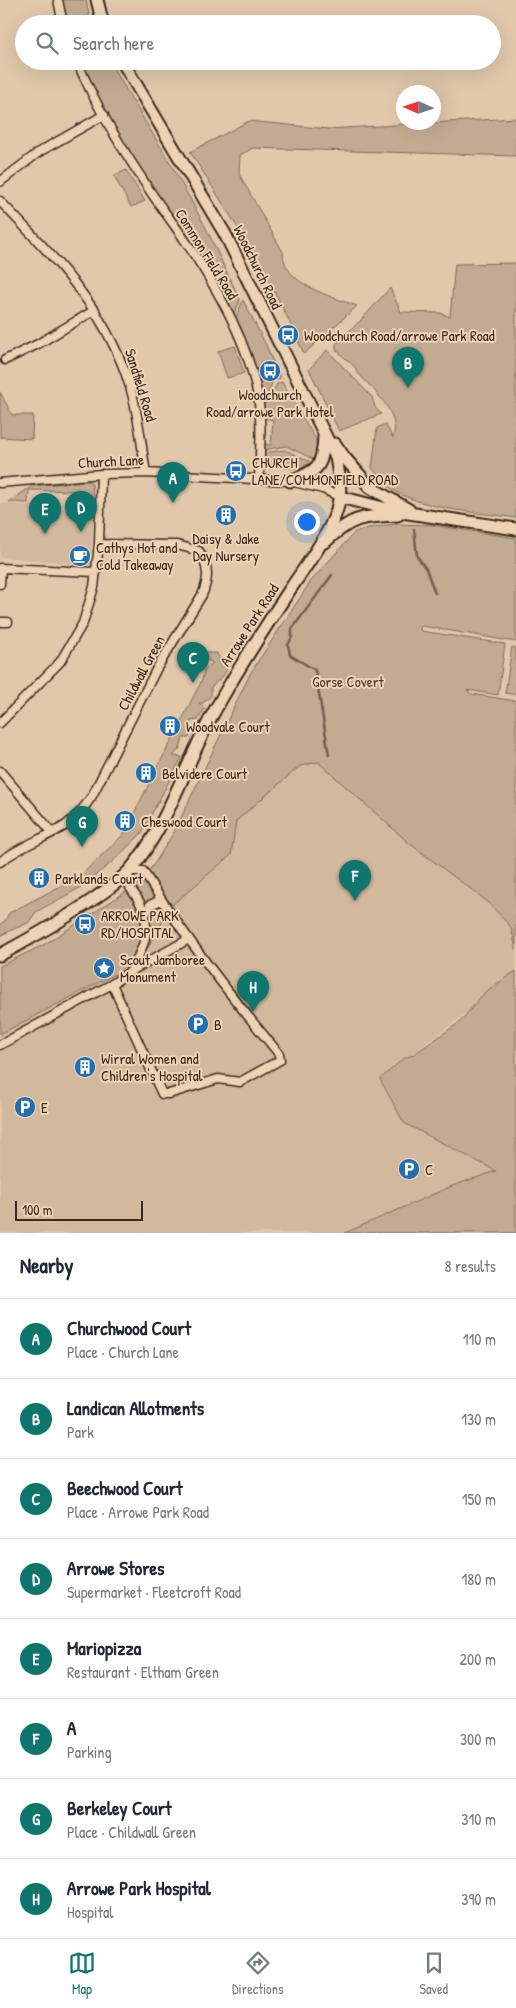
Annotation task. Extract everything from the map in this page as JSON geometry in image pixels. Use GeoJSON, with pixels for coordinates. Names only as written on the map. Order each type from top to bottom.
{"type":"FeatureCollection","features":[{"type":"Feature","properties":{"kind":"main road"},"geometry":{"type":"LineString","coordinates":[[97,0],[101,15]]}},
{"type":"Feature","properties":{"kind":"main road","name":"Woodchurch Road"},"geometry":{"type":"LineString","coordinates":[[127,70],[225,234],[336,458],[341,480],[340,497]]}},
{"type":"Feature","properties":{"kind":"main road"},"geometry":{"type":"LineString","coordinates":[[305,397],[344,457],[370,487],[415,514]]}},
{"type":"Feature","properties":{"kind":"main road"},"geometry":{"type":"LineString","coordinates":[[290,481],[306,475],[317,467],[323,459],[324,436]]}},
{"type":"Feature","properties":{"kind":"main road"},"geometry":{"type":"LineString","coordinates":[[340,497],[415,514],[516,529]]}},
{"type":"Feature","properties":{"kind":"main road","name":"Arrowe Park Road"},"geometry":{"type":"LineString","coordinates":[[0,954],[78,910],[129,871],[166,816],[200,738],[232,680],[334,519],[340,497]]}},
{"type":"Feature","properties":{"kind":"main road"},"geometry":{"type":"LineString","coordinates":[[316,550],[343,526],[362,518],[415,514]]}},
{"type":"Feature","properties":{"kind":"street"},"geometry":{"type":"LineString","coordinates":[[58,0],[61,15]]}},
{"type":"Feature","properties":{"kind":"street","name":"Common Field Road"},"geometry":{"type":"LineString","coordinates":[[82,70],[104,115],[141,178],[187,243],[222,299],[237,332],[251,367],[259,402],[259,479]]}},
{"type":"Feature","properties":{"kind":"street"},"geometry":{"type":"LineString","coordinates":[[0,182],[39,152],[104,115]]}},
{"type":"Feature","properties":{"kind":"street","name":"Sandfield Road"},"geometry":{"type":"LineString","coordinates":[[0,201],[41,244],[76,285],[95,310],[116,348],[130,388],[141,436],[146,473]]}},
{"type":"Feature","properties":{"kind":"street"},"geometry":{"type":"LineString","coordinates":[[5,360],[38,344],[95,310]]}},
{"type":"Feature","properties":{"kind":"street","name":"Church Lane"},"geometry":{"type":"LineString","coordinates":[[0,483],[101,474],[146,473],[290,481],[323,489],[340,497]]}},
{"type":"Feature","properties":{"kind":"street"},"geometry":{"type":"LineString","coordinates":[[0,723],[60,662],[83,623],[94,587],[99,544],[101,474]]}},
{"type":"Feature","properties":{"kind":"street","name":"Childwall Green"},"geometry":{"type":"LineString","coordinates":[[0,862],[12,852],[52,832],[74,818],[92,796],[157,668],[202,595],[208,577],[204,559],[199,551],[177,545],[99,544]]}},
{"type":"Feature","properties":{"kind":"street"},"geometry":{"type":"LineString","coordinates":[[0,584],[1,569],[95,572]]}},
{"type":"Feature","properties":{"kind":"street"},"geometry":{"type":"LineString","coordinates":[[0,771],[52,832]]}},
{"type":"Feature","properties":{"kind":"street"},"geometry":{"type":"LineString","coordinates":[[112,984],[162,1094],[169,1094],[218,1079],[240,1082],[280,1060],[271,1044],[189,940],[143,871],[129,871],[128,886],[140,903],[146,924],[145,944],[131,971]]}},
{"type":"Feature","properties":{"kind":"street"},"geometry":{"type":"LineString","coordinates":[[144,918],[150,905],[161,900]]}},
{"type":"Feature","properties":{"kind":"street"},"geometry":{"type":"LineString","coordinates":[[0,1045],[189,940]]}},
{"type":"Feature","properties":{"kind":"shaded area"},"geometry":{"type":"Polygon","coordinates":[[[0,503],[94,511],[90,565],[0,557],[0,503]]]}},
{"type":"Feature","properties":{"kind":"shaded area"},"geometry":{"type":"Polygon","coordinates":[[[318,762],[488,902],[511,927],[516,949],[516,974],[380,1079],[405,1123],[496,1171],[452,1186],[344,1233],[0,1233],[0,1034],[113,976],[130,904],[300,766],[318,762]]]}},
{"type":"Feature","properties":{"kind":"green space"},"geometry":{"type":"Polygon","coordinates":[[[62,0],[86,0],[89,15],[65,15],[62,0]]]}},
{"type":"Feature","properties":{"kind":"green space"},"geometry":{"type":"Polygon","coordinates":[[[84,70],[114,70],[172,166],[205,226],[240,300],[234,315],[231,316],[185,238],[111,124],[84,70]]]}},
{"type":"Feature","properties":{"kind":"green space"},"geometry":{"type":"Polygon","coordinates":[[[516,118],[516,156],[253,148],[240,155],[239,174],[283,252],[285,263],[291,273],[310,288],[357,306],[304,354],[266,276],[190,152],[249,121],[328,129],[396,125],[396,130],[441,130],[441,122],[516,118]]]}},
{"type":"Feature","properties":{"kind":"green space"},"geometry":{"type":"Polygon","coordinates":[[[126,170],[145,201],[131,207],[114,176],[126,170]]]}},
{"type":"Feature","properties":{"kind":"green space"},"geometry":{"type":"Polygon","coordinates":[[[516,263],[516,518],[449,509],[415,500],[401,494],[388,486],[372,468],[377,428],[385,424],[393,438],[393,419],[377,393],[356,371],[356,368],[336,350],[336,344],[390,288],[401,312],[441,313],[450,317],[455,264],[516,263]]]}},
{"type":"Feature","properties":{"kind":"green space"},"geometry":{"type":"Polygon","coordinates":[[[243,300],[280,378],[273,381],[267,395],[262,399],[234,317],[237,315],[243,300]]]}},
{"type":"Feature","properties":{"kind":"green space"},"geometry":{"type":"Polygon","coordinates":[[[235,346],[244,373],[227,378],[218,351],[235,346]]]}},
{"type":"Feature","properties":{"kind":"green space"},"geometry":{"type":"Polygon","coordinates":[[[327,350],[372,397],[375,407],[381,414],[339,431],[309,369],[327,350]]]}},
{"type":"Feature","properties":{"kind":"green space"},"geometry":{"type":"Polygon","coordinates":[[[282,382],[316,440],[317,451],[313,459],[286,446],[263,450],[263,444],[271,445],[273,420],[263,418],[262,404],[269,400],[277,384],[282,382]]]}},
{"type":"Feature","properties":{"kind":"green space"},"geometry":{"type":"Polygon","coordinates":[[[0,392],[12,415],[33,415],[32,439],[0,437],[0,392]]]}},
{"type":"Feature","properties":{"kind":"green space"},"geometry":{"type":"Polygon","coordinates":[[[285,450],[311,462],[293,468],[261,463],[262,453],[285,450]]]}},
{"type":"Feature","properties":{"kind":"green space"},"geometry":{"type":"Polygon","coordinates":[[[88,481],[92,484],[94,501],[82,500],[82,491],[29,490],[28,503],[9,502],[32,486],[88,481]]]}},
{"type":"Feature","properties":{"kind":"green space","name":"Gorse Covert"},"geometry":{"type":"Polygon","coordinates":[[[395,524],[432,525],[516,538],[516,642],[422,626],[420,628],[421,631],[505,644],[498,695],[467,690],[471,694],[516,701],[516,949],[511,927],[488,902],[409,843],[318,762],[300,766],[236,821],[231,855],[172,905],[140,961],[0,1034],[0,966],[45,944],[138,884],[155,863],[174,832],[251,672],[311,581],[355,532],[395,524]]]}},
{"type":"Feature","properties":{"kind":"green space"},"geometry":{"type":"Polygon","coordinates":[[[512,647],[516,648],[516,695],[505,693],[512,647]]]}},
{"type":"Feature","properties":{"kind":"green space"},"geometry":{"type":"Polygon","coordinates":[[[201,653],[217,653],[220,660],[219,664],[225,665],[227,669],[223,676],[211,687],[211,696],[203,703],[199,703],[205,708],[198,720],[191,721],[189,727],[192,731],[189,738],[183,738],[180,748],[173,756],[182,757],[141,834],[111,863],[78,889],[36,912],[28,923],[3,934],[0,938],[0,924],[5,921],[9,913],[80,876],[123,835],[200,683],[204,670],[213,663],[201,657],[201,653]]]}},
{"type":"Feature","properties":{"kind":"green space"},"geometry":{"type":"Polygon","coordinates":[[[516,971],[516,1233],[345,1233],[452,1186],[496,1171],[404,1123],[380,1079],[403,1059],[414,1054],[460,1022],[485,992],[516,971]]]}},
{"type":"Feature","properties":{"kind":"waterway"},"geometry":{"type":"LineString","coordinates":[[414,529],[417,556],[426,569],[435,593]]}},
{"type":"Feature","properties":{"kind":"waterway"},"geometry":{"type":"LineString","coordinates":[[329,755],[315,670],[290,655],[288,645],[292,637],[292,629],[332,575]]}},
{"type":"Feature","properties":{"kind":"place","name":"Woodchurch Road/arrowe Park Road"},"geometry":{"type":"Point","coordinates":[288,335]}},
{"type":"Feature","properties":{"kind":"place","name":"Woodchurch Road/arrowe Park Hotel"},"geometry":{"type":"Point","coordinates":[270,371]}},
{"type":"Feature","properties":{"kind":"place","name":"Landican Allotments"},"geometry":{"type":"Point","coordinates":[408,388]}},
{"type":"Feature","properties":{"kind":"place","name":"CHURCH LANE/COMMONFIELD ROAD"},"geometry":{"type":"Point","coordinates":[236,471]}},
{"type":"Feature","properties":{"kind":"place","name":"Churchwood Court"},"geometry":{"type":"Point","coordinates":[173,503]}},
{"type":"Feature","properties":{"kind":"place","name":"Daisy & Jake Day Nursery"},"geometry":{"type":"Point","coordinates":[226,515]}},
{"type":"Feature","properties":{"kind":"place","name":"Arrowe Stores"},"geometry":{"type":"Point","coordinates":[81,532]}},
{"type":"Feature","properties":{"kind":"place","name":"Mariopizza"},"geometry":{"type":"Point","coordinates":[45,534]}},
{"type":"Feature","properties":{"kind":"place","name":"Cathys Hot and Cold Takeaway"},"geometry":{"type":"Point","coordinates":[80,556]}},
{"type":"Feature","properties":{"kind":"place","name":"Beechwood Court"},"geometry":{"type":"Point","coordinates":[193,683]}},
{"type":"Feature","properties":{"kind":"place","name":"Woodvale Court"},"geometry":{"type":"Point","coordinates":[170,726]}},
{"type":"Feature","properties":{"kind":"place","name":"Belvidere Court"},"geometry":{"type":"Point","coordinates":[146,773]}},
{"type":"Feature","properties":{"kind":"place","name":"Cheswood Court"},"geometry":{"type":"Point","coordinates":[125,821]}},
{"type":"Feature","properties":{"kind":"place","name":"Berkeley Court"},"geometry":{"type":"Point","coordinates":[82,847]}},
{"type":"Feature","properties":{"kind":"place","name":"Parklands Court"},"geometry":{"type":"Point","coordinates":[39,878]}},
{"type":"Feature","properties":{"kind":"place","name":"A"},"geometry":{"type":"Point","coordinates":[355,901]}},
{"type":"Feature","properties":{"kind":"place","name":"ARROWE PARK RD/HOSPITAL"},"geometry":{"type":"Point","coordinates":[85,924]}},
{"type":"Feature","properties":{"kind":"place","name":"Scout Jamboree Monument"},"geometry":{"type":"Point","coordinates":[104,968]}},
{"type":"Feature","properties":{"kind":"place","name":"Arrowe Park Hospital"},"geometry":{"type":"Point","coordinates":[253,1012]}},
{"type":"Feature","properties":{"kind":"place","name":"B"},"geometry":{"type":"Point","coordinates":[198,1024]}},
{"type":"Feature","properties":{"kind":"place","name":"Wirral Women and Children's Hospital"},"geometry":{"type":"Point","coordinates":[85,1067]}},
{"type":"Feature","properties":{"kind":"place","name":"E"},"geometry":{"type":"Point","coordinates":[25,1107]}},
{"type":"Feature","properties":{"kind":"place","name":"C"},"geometry":{"type":"Point","coordinates":[409,1169]}}]}
